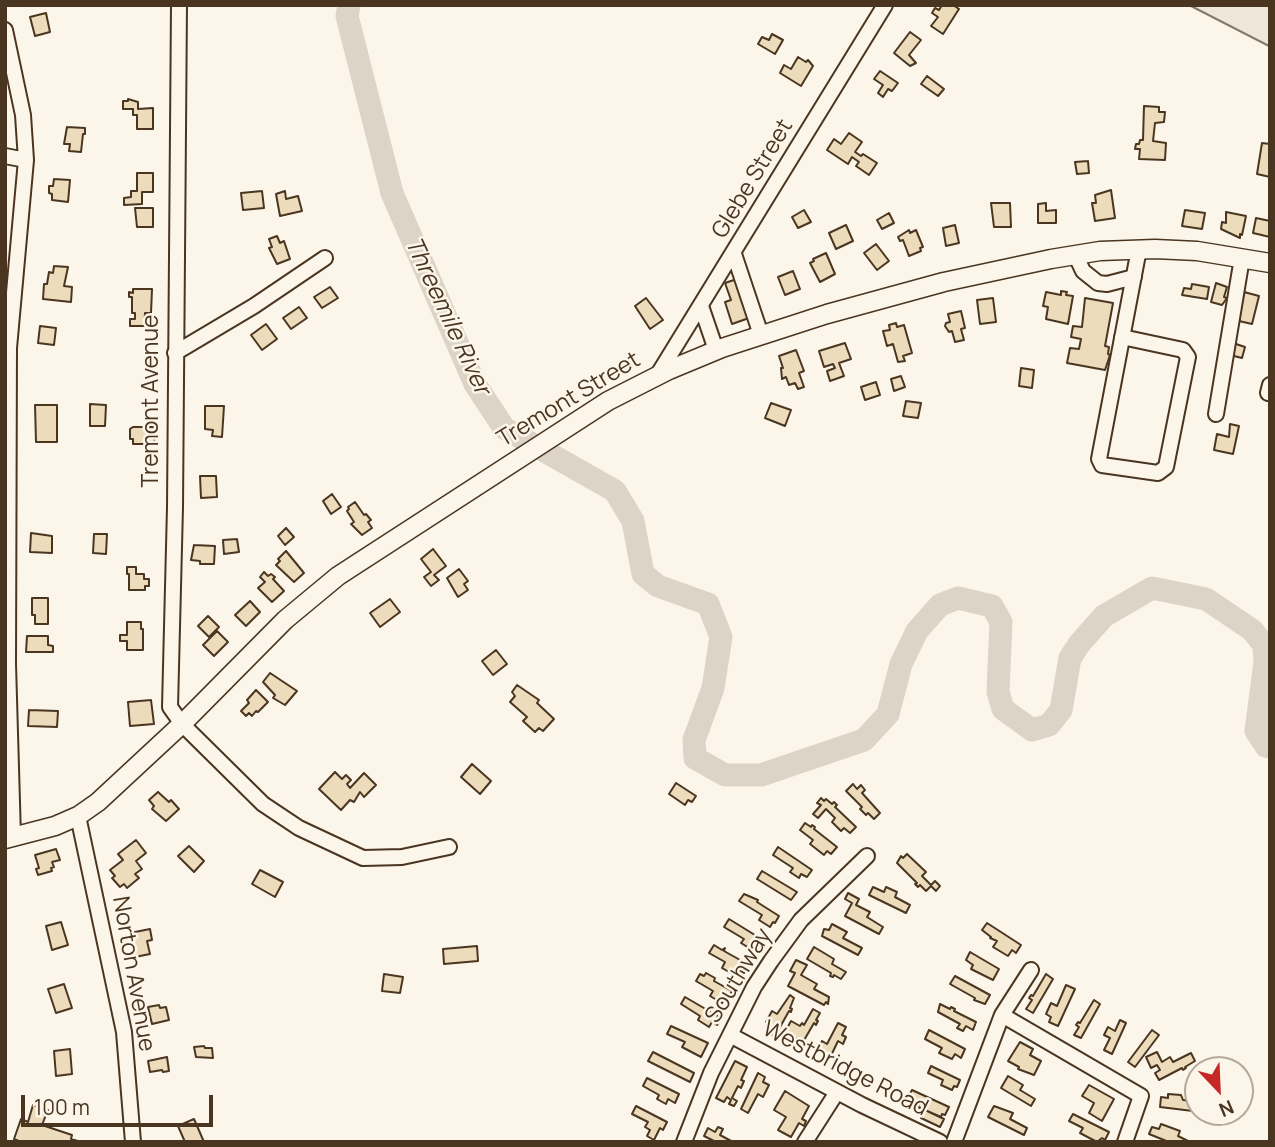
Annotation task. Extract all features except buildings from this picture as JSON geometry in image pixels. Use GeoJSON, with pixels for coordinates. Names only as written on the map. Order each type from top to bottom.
{"type":"FeatureCollection","features":[{"type":"Feature","properties":{"kind":"main road","name":"Tremont Street"},"geometry":{"type":"LineString","coordinates":[[9,838],[78,816],[119,786],[285,620],[315,593],[363,558],[608,401],[657,376],[716,350],[827,314],[944,282],[1075,254],[1139,249],[1197,251],[1270,263]]}},
{"type":"Feature","properties":{"kind":"street","name":"Tremont Avenue"},"geometry":{"type":"LineString","coordinates":[[179,5],[175,508],[169,699],[173,713],[182,724]]}},
{"type":"Feature","properties":{"kind":"street","name":"Glebe Street"},"geometry":{"type":"LineString","coordinates":[[657,376],[885,5]]}},
{"type":"Feature","properties":{"kind":"street"},"geometry":{"type":"LineString","coordinates":[[5,30],[20,97],[26,160],[9,348],[9,838]]}},
{"type":"Feature","properties":{"kind":"street"},"geometry":{"type":"LineString","coordinates":[[5,156],[26,160]]}},
{"type":"Feature","properties":{"kind":"street"},"geometry":{"type":"LineString","coordinates":[[1122,337],[1183,350],[1188,357],[1166,467],[1158,472],[1102,465],[1099,459],[1122,337],[1139,249]]}},
{"type":"Feature","properties":{"kind":"street"},"geometry":{"type":"LineString","coordinates":[[734,254],[761,335]]}},
{"type":"Feature","properties":{"kind":"street"},"geometry":{"type":"LineString","coordinates":[[1075,254],[1083,271],[1098,283],[1107,284],[1134,276]]}},
{"type":"Feature","properties":{"kind":"street"},"geometry":{"type":"LineString","coordinates":[[175,353],[254,306],[325,258]]}},
{"type":"Feature","properties":{"kind":"street"},"geometry":{"type":"LineString","coordinates":[[1216,414],[1242,258]]}},
{"type":"Feature","properties":{"kind":"street"},"geometry":{"type":"LineString","coordinates":[[701,306],[716,350]]}},
{"type":"Feature","properties":{"kind":"street"},"geometry":{"type":"LineString","coordinates":[[182,724],[272,810],[299,828],[352,854],[363,858],[388,859],[449,847]]}},
{"type":"Feature","properties":{"kind":"street","name":"Norton Avenue"},"geometry":{"type":"LineString","coordinates":[[78,816],[124,1032],[133,1142]]}},
{"type":"Feature","properties":{"kind":"street","name":"Southway"},"geometry":{"type":"LineString","coordinates":[[684,1142],[701,1097],[754,987],[801,920],[867,856]]}},
{"type":"Feature","properties":{"kind":"street"},"geometry":{"type":"LineString","coordinates":[[954,1142],[1002,1015],[1031,970]]}},
{"type":"Feature","properties":{"kind":"street"},"geometry":{"type":"LineString","coordinates":[[1002,1015],[1141,1096],[1125,1142]]}},
{"type":"Feature","properties":{"kind":"street","name":"Westbridge Road"},"geometry":{"type":"LineString","coordinates":[[730,1035],[837,1092],[940,1142]]}},
{"type":"Feature","properties":{"kind":"street"},"geometry":{"type":"LineString","coordinates":[[805,1142],[837,1092]]}},
{"type":"Feature","properties":{"kind":"shaded area"},"geometry":{"type":"Polygon","coordinates":[[[1189,5],[1270,5],[1270,46],[1269,46],[1189,5]]]}},
{"type":"Feature","properties":{"kind":"waterway","name":"Threemile River"},"geometry":{"type":"LineString","coordinates":[[349,5],[347,16],[392,193],[475,384],[504,428],[615,491],[633,521],[643,574],[658,586],[708,604],[721,637],[713,688],[694,740],[695,758],[725,775],[761,775],[864,740],[888,714],[901,664],[917,631],[940,605],[958,598],[992,606],[1001,622],[998,692],[1003,709],[1032,730],[1049,725],[1061,710],[1070,658],[1080,643],[1104,616],[1152,588],[1206,599],[1252,630],[1264,645],[1265,662],[1256,731],[1266,746],[1270,747]]}}]}
